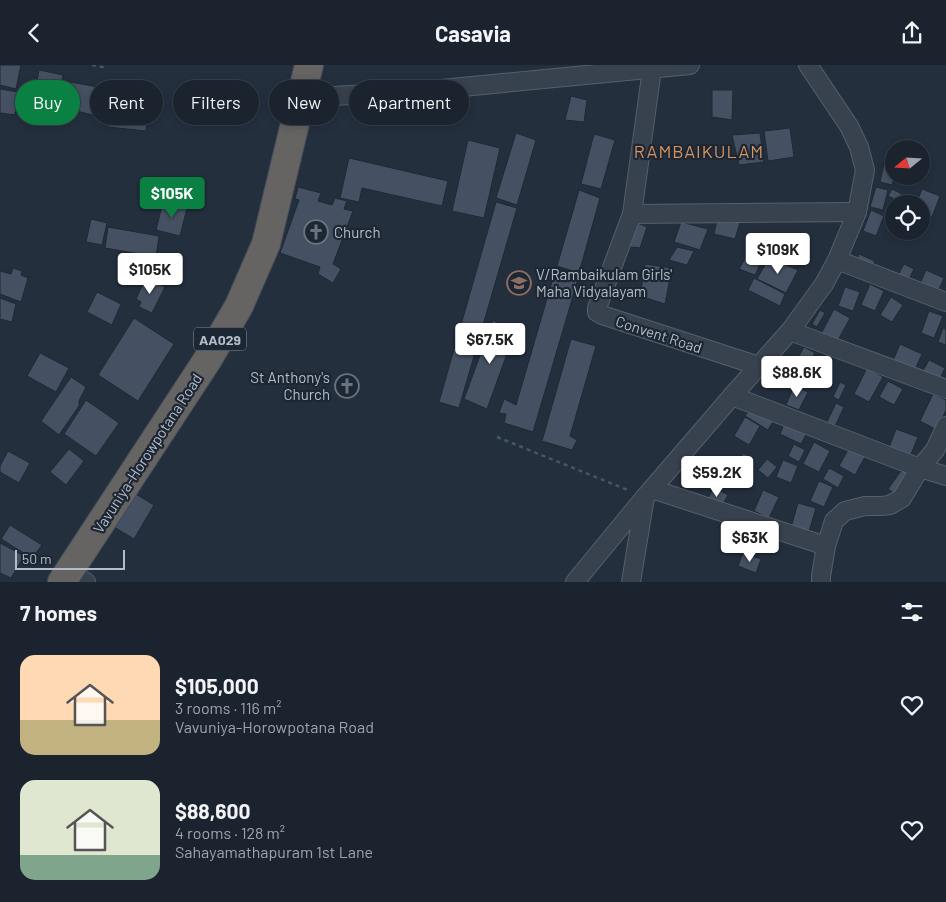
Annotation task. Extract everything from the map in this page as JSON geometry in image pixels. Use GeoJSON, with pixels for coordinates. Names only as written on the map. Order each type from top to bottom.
{"type":"FeatureCollection","features":[{"type":"Feature","properties":{"kind":"highway","name":"Vavuniya-Horowpotana Road"},"geometry":{"type":"LineString","coordinates":[[306,80],[309,65]]}},
{"type":"Feature","properties":{"kind":"highway","name":"Vavuniya-Horowpotana Road"},"geometry":{"type":"LineString","coordinates":[[72,579],[239,306],[266,244],[295,125]]}},
{"type":"Feature","properties":{"kind":"street"},"geometry":{"type":"LineString","coordinates":[[339,96],[431,90],[683,65]]}},
{"type":"Feature","properties":{"kind":"street"},"geometry":{"type":"LineString","coordinates":[[575,582],[732,396],[790,331],[824,284],[837,260],[857,212],[865,170],[859,147],[849,126],[808,65]]}},
{"type":"Feature","properties":{"kind":"street","name":"Convent Road"},"geometry":{"type":"LineString","coordinates":[[652,69],[632,215],[597,308],[598,312],[602,315],[759,367]]}},
{"type":"Feature","properties":{"kind":"street"},"geometry":{"type":"LineString","coordinates":[[632,215],[857,212]]}},
{"type":"Feature","properties":{"kind":"street"},"geometry":{"type":"LineString","coordinates":[[837,260],[946,302]]}},
{"type":"Feature","properties":{"kind":"street"},"geometry":{"type":"LineString","coordinates":[[790,331],[946,389]]}},
{"type":"Feature","properties":{"kind":"street"},"geometry":{"type":"LineString","coordinates":[[732,396],[920,468],[946,476]]}},
{"type":"Feature","properties":{"kind":"street"},"geometry":{"type":"LineString","coordinates":[[821,582],[820,576],[826,546],[834,521],[845,511],[865,506],[890,505],[902,498],[920,468],[935,450],[946,426]]}},
{"type":"Feature","properties":{"kind":"street"},"geometry":{"type":"LineString","coordinates":[[649,493],[826,546]]}},
{"type":"Feature","properties":{"kind":"street"},"geometry":{"type":"LineString","coordinates":[[632,582],[649,493]]}},
{"type":"Feature","properties":{"kind":"path"},"geometry":{"type":"LineString","coordinates":[[92,65],[107,67]]}},
{"type":"Feature","properties":{"kind":"path"},"geometry":{"type":"LineString","coordinates":[[497,437],[649,493]]}},
{"type":"Feature","properties":{"kind":"building"},"geometry":{"type":"Polygon","coordinates":[[[0,65],[21,65],[18,80],[15,80],[15,89],[0,85],[0,65]]]}},
{"type":"Feature","properties":{"kind":"building"},"geometry":{"type":"Polygon","coordinates":[[[39,70],[63,75],[62,80],[37,80],[39,70]]]}},
{"type":"Feature","properties":{"kind":"building"},"geometry":{"type":"Polygon","coordinates":[[[80,84],[90,86],[90,114],[80,112],[80,84]]]}},
{"type":"Feature","properties":{"kind":"building"},"geometry":{"type":"Polygon","coordinates":[[[0,89],[15,92],[15,115],[0,113],[0,89]]]}},
{"type":"Feature","properties":{"kind":"building"},"geometry":{"type":"Polygon","coordinates":[[[712,90],[733,90],[732,120],[712,117],[712,90]]]}},
{"type":"Feature","properties":{"kind":"building"},"geometry":{"type":"Polygon","coordinates":[[[571,96],[587,100],[584,122],[565,120],[571,96]]]}},
{"type":"Feature","properties":{"kind":"building"},"geometry":{"type":"Polygon","coordinates":[[[108,125],[146,125],[146,131],[108,127],[108,125]]]}},
{"type":"Feature","properties":{"kind":"building"},"geometry":{"type":"Polygon","coordinates":[[[790,128],[794,157],[768,161],[764,131],[790,128]]]}},
{"type":"Feature","properties":{"kind":"building"},"geometry":{"type":"Polygon","coordinates":[[[516,133],[536,140],[517,205],[496,198],[516,133]]]}},
{"type":"Feature","properties":{"kind":"building"},"geometry":{"type":"Polygon","coordinates":[[[760,133],[764,162],[739,165],[732,135],[760,133]]]}},
{"type":"Feature","properties":{"kind":"building"},"geometry":{"type":"Polygon","coordinates":[[[594,134],[615,140],[601,189],[581,184],[594,134]]]}},
{"type":"Feature","properties":{"kind":"building"},"geometry":{"type":"Polygon","coordinates":[[[468,140],[500,148],[484,218],[452,211],[468,140]]]}},
{"type":"Feature","properties":{"kind":"building"},"geometry":{"type":"Polygon","coordinates":[[[349,158],[448,181],[442,206],[362,188],[359,202],[340,198],[349,158]]]}},
{"type":"Feature","properties":{"kind":"building"},"geometry":{"type":"Polygon","coordinates":[[[884,164],[885,183],[880,182],[884,164]]]}},
{"type":"Feature","properties":{"kind":"building","name":"Church"},"geometry":{"type":"Polygon","coordinates":[[[298,187],[321,193],[318,201],[332,205],[335,198],[347,201],[344,209],[353,211],[333,264],[341,269],[333,283],[318,274],[320,267],[280,253],[299,200],[295,199],[298,187]]]}},
{"type":"Feature","properties":{"kind":"building"},"geometry":{"type":"Polygon","coordinates":[[[876,187],[888,190],[887,195],[885,195],[883,210],[870,207],[876,187]]]}},
{"type":"Feature","properties":{"kind":"building"},"geometry":{"type":"Polygon","coordinates":[[[892,189],[902,194],[901,195],[889,195],[892,189]]]}},
{"type":"Feature","properties":{"kind":"building"},"geometry":{"type":"Polygon","coordinates":[[[922,189],[940,196],[932,217],[930,216],[930,195],[920,195],[922,189]]]}},
{"type":"Feature","properties":{"kind":"building"},"geometry":{"type":"Polygon","coordinates":[[[579,190],[600,198],[579,273],[557,266],[579,190]]]}},
{"type":"Feature","properties":{"kind":"building"},"geometry":{"type":"Polygon","coordinates":[[[163,202],[187,208],[180,236],[156,230],[163,202]]]}},
{"type":"Feature","properties":{"kind":"building"},"geometry":{"type":"Polygon","coordinates":[[[496,202],[517,208],[459,408],[439,402],[496,202]]]}},
{"type":"Feature","properties":{"kind":"building"},"geometry":{"type":"Polygon","coordinates":[[[871,210],[884,216],[876,236],[863,231],[871,210]]]}},
{"type":"Feature","properties":{"kind":"building"},"geometry":{"type":"Polygon","coordinates":[[[718,215],[742,216],[735,239],[714,234],[718,215]]]}},
{"type":"Feature","properties":{"kind":"building"},"geometry":{"type":"Polygon","coordinates":[[[91,219],[107,223],[102,245],[86,242],[91,219]]]}},
{"type":"Feature","properties":{"kind":"building"},"geometry":{"type":"Polygon","coordinates":[[[630,220],[647,227],[640,248],[623,246],[630,220]]]}},
{"type":"Feature","properties":{"kind":"building"},"geometry":{"type":"Polygon","coordinates":[[[681,222],[708,229],[700,250],[674,242],[681,222]]]}},
{"type":"Feature","properties":{"kind":"building"},"geometry":{"type":"Polygon","coordinates":[[[108,227],[159,236],[156,257],[105,248],[108,227]]]}},
{"type":"Feature","properties":{"kind":"building"},"geometry":{"type":"Polygon","coordinates":[[[677,247],[694,251],[687,265],[669,260],[677,247]]]}},
{"type":"Feature","properties":{"kind":"building"},"geometry":{"type":"Polygon","coordinates":[[[749,252],[763,258],[755,275],[739,269],[749,252]]]}},
{"type":"Feature","properties":{"kind":"building"},"geometry":{"type":"Polygon","coordinates":[[[859,254],[875,261],[871,269],[856,262],[859,254]]]}},
{"type":"Feature","properties":{"kind":"building"},"geometry":{"type":"Polygon","coordinates":[[[769,258],[798,270],[786,293],[757,279],[769,258]]]}},
{"type":"Feature","properties":{"kind":"building"},"geometry":{"type":"Polygon","coordinates":[[[645,264],[672,268],[665,304],[640,296],[645,264]]]}},
{"type":"Feature","properties":{"kind":"building"},"geometry":{"type":"Polygon","coordinates":[[[904,264],[914,269],[908,281],[898,275],[904,264]]]}},
{"type":"Feature","properties":{"kind":"building"},"geometry":{"type":"Polygon","coordinates":[[[13,268],[22,271],[21,275],[28,278],[21,302],[0,294],[0,271],[11,274],[13,268]]]}},
{"type":"Feature","properties":{"kind":"building"},"geometry":{"type":"Polygon","coordinates":[[[926,270],[944,278],[937,294],[919,286],[926,270]]]}},
{"type":"Feature","properties":{"kind":"building"},"geometry":{"type":"Polygon","coordinates":[[[555,271],[578,279],[533,432],[504,423],[506,414],[499,413],[504,399],[516,405],[555,271]]]}},
{"type":"Feature","properties":{"kind":"building"},"geometry":{"type":"Polygon","coordinates":[[[146,277],[165,287],[152,313],[139,307],[141,302],[136,299],[146,277]]]}},
{"type":"Feature","properties":{"kind":"building"},"geometry":{"type":"Polygon","coordinates":[[[754,278],[785,294],[780,306],[748,290],[754,278]]]}},
{"type":"Feature","properties":{"kind":"building"},"geometry":{"type":"Polygon","coordinates":[[[870,284],[884,291],[875,311],[861,305],[870,284]]]}},
{"type":"Feature","properties":{"kind":"building"},"geometry":{"type":"Polygon","coordinates":[[[845,287],[860,292],[853,311],[838,306],[845,287]]]}},
{"type":"Feature","properties":{"kind":"building"},"geometry":{"type":"Polygon","coordinates":[[[97,292],[121,304],[112,325],[87,312],[97,292]]]}},
{"type":"Feature","properties":{"kind":"building"},"geometry":{"type":"Polygon","coordinates":[[[891,297],[903,305],[892,322],[880,315],[891,297]]]}},
{"type":"Feature","properties":{"kind":"building"},"geometry":{"type":"Polygon","coordinates":[[[0,298],[16,304],[12,322],[0,319],[0,298]]]}},
{"type":"Feature","properties":{"kind":"building"},"geometry":{"type":"Polygon","coordinates":[[[834,309],[850,318],[837,342],[821,334],[834,309]]]}},
{"type":"Feature","properties":{"kind":"building"},"geometry":{"type":"Polygon","coordinates":[[[820,310],[825,313],[817,327],[812,324],[820,310]]]}},
{"type":"Feature","properties":{"kind":"building"},"geometry":{"type":"Polygon","coordinates":[[[929,311],[943,316],[934,338],[921,333],[929,311]]]}},
{"type":"Feature","properties":{"kind":"building"},"geometry":{"type":"Polygon","coordinates":[[[134,318],[174,344],[138,401],[98,375],[134,318]]]}},
{"type":"Feature","properties":{"kind":"building"},"geometry":{"type":"Polygon","coordinates":[[[493,320],[515,332],[487,409],[464,399],[493,320]]]}},
{"type":"Feature","properties":{"kind":"building"},"geometry":{"type":"Polygon","coordinates":[[[943,328],[946,329],[946,345],[938,342],[943,328]]]}},
{"type":"Feature","properties":{"kind":"building"},"geometry":{"type":"Polygon","coordinates":[[[571,339],[596,346],[570,436],[577,440],[572,450],[542,441],[571,339]]]}},
{"type":"Feature","properties":{"kind":"building"},"geometry":{"type":"Polygon","coordinates":[[[900,344],[922,354],[914,372],[892,363],[900,344]]]}},
{"type":"Feature","properties":{"kind":"building"},"geometry":{"type":"Polygon","coordinates":[[[804,347],[815,353],[804,371],[794,365],[804,347]]]}},
{"type":"Feature","properties":{"kind":"building"},"geometry":{"type":"Polygon","coordinates":[[[40,353],[69,368],[56,392],[27,376],[40,353]]]}},
{"type":"Feature","properties":{"kind":"building"},"geometry":{"type":"Polygon","coordinates":[[[929,360],[945,368],[938,383],[921,374],[929,360]]]}},
{"type":"Feature","properties":{"kind":"building"},"geometry":{"type":"Polygon","coordinates":[[[867,368],[883,377],[869,402],[854,394],[867,368]]]}},
{"type":"Feature","properties":{"kind":"building"},"geometry":{"type":"Polygon","coordinates":[[[71,377],[86,387],[79,401],[79,406],[59,435],[41,421],[71,377]]]}},
{"type":"Feature","properties":{"kind":"building"},"geometry":{"type":"Polygon","coordinates":[[[888,381],[903,389],[894,405],[879,397],[888,381]]]}},
{"type":"Feature","properties":{"kind":"building"},"geometry":{"type":"Polygon","coordinates":[[[840,382],[846,385],[839,400],[833,397],[840,382]]]}},
{"type":"Feature","properties":{"kind":"building"},"geometry":{"type":"Polygon","coordinates":[[[794,386],[808,392],[799,410],[786,405],[794,386]]]}},
{"type":"Feature","properties":{"kind":"building"},"geometry":{"type":"Polygon","coordinates":[[[933,394],[946,400],[946,410],[937,430],[920,421],[933,394]]]}},
{"type":"Feature","properties":{"kind":"building"},"geometry":{"type":"Polygon","coordinates":[[[86,400],[119,423],[96,456],[64,434],[86,400]]]}},
{"type":"Feature","properties":{"kind":"building"},"geometry":{"type":"Polygon","coordinates":[[[836,403],[844,407],[835,426],[827,422],[836,403]]]}},
{"type":"Feature","properties":{"kind":"building"},"geometry":{"type":"Polygon","coordinates":[[[752,406],[774,420],[768,430],[745,416],[752,406]]]}},
{"type":"Feature","properties":{"kind":"building"},"geometry":{"type":"Polygon","coordinates":[[[745,417],[760,426],[749,445],[734,436],[745,417]]]}},
{"type":"Feature","properties":{"kind":"building"},"geometry":{"type":"Polygon","coordinates":[[[785,422],[807,433],[801,444],[780,434],[785,422]]]}},
{"type":"Feature","properties":{"kind":"building"},"geometry":{"type":"Polygon","coordinates":[[[896,429],[918,437],[909,459],[888,450],[896,429]]]}},
{"type":"Feature","properties":{"kind":"building"},"geometry":{"type":"Polygon","coordinates":[[[814,442],[830,451],[819,472],[803,464],[814,442]]]}},
{"type":"Feature","properties":{"kind":"building"},"geometry":{"type":"Polygon","coordinates":[[[794,444],[805,450],[799,462],[788,456],[794,444]]]}},
{"type":"Feature","properties":{"kind":"building"},"geometry":{"type":"Polygon","coordinates":[[[849,448],[865,457],[855,475],[839,466],[849,448]]]}},
{"type":"Feature","properties":{"kind":"building"},"geometry":{"type":"Polygon","coordinates":[[[69,449],[84,461],[66,485],[50,472],[69,449]]]}},
{"type":"Feature","properties":{"kind":"building"},"geometry":{"type":"Polygon","coordinates":[[[8,451],[30,463],[19,483],[0,472],[0,466],[8,451]]]}},
{"type":"Feature","properties":{"kind":"building"},"geometry":{"type":"Polygon","coordinates":[[[743,453],[755,459],[748,472],[736,466],[743,453]]]}},
{"type":"Feature","properties":{"kind":"building"},"geometry":{"type":"Polygon","coordinates":[[[767,459],[777,467],[768,478],[758,470],[767,459]]]}},
{"type":"Feature","properties":{"kind":"building"},"geometry":{"type":"Polygon","coordinates":[[[783,460],[798,466],[791,483],[776,477],[783,460]]]}},
{"type":"Feature","properties":{"kind":"building"},"geometry":{"type":"Polygon","coordinates":[[[829,468],[844,476],[838,488],[823,479],[829,468]]]}},
{"type":"Feature","properties":{"kind":"building"},"geometry":{"type":"Polygon","coordinates":[[[903,468],[909,473],[895,494],[888,489],[903,468]]]}},
{"type":"Feature","properties":{"kind":"building"},"geometry":{"type":"Polygon","coordinates":[[[819,481],[833,487],[824,507],[810,501],[819,481]]]}},
{"type":"Feature","properties":{"kind":"building"},"geometry":{"type":"Polygon","coordinates":[[[714,487],[728,495],[720,509],[707,500],[714,487]]]}},
{"type":"Feature","properties":{"kind":"building"},"geometry":{"type":"Polygon","coordinates":[[[129,490],[154,505],[134,539],[109,524],[129,490]]]}},
{"type":"Feature","properties":{"kind":"building"},"geometry":{"type":"Polygon","coordinates":[[[763,490],[779,497],[769,518],[754,511],[763,490]]]}},
{"type":"Feature","properties":{"kind":"building"},"geometry":{"type":"Polygon","coordinates":[[[798,503],[816,508],[809,532],[791,527],[798,503]]]}},
{"type":"Feature","properties":{"kind":"building"},"geometry":{"type":"Polygon","coordinates":[[[10,525],[42,545],[32,558],[1,539],[10,525]]]}},
{"type":"Feature","properties":{"kind":"building"},"geometry":{"type":"Polygon","coordinates":[[[0,543],[24,556],[11,578],[0,573],[0,543]]]}},
{"type":"Feature","properties":{"kind":"building"},"geometry":{"type":"Polygon","coordinates":[[[743,553],[761,559],[756,573],[738,566],[743,553]]]}},
{"type":"Feature","properties":{"kind":"place","name":"Church"},"geometry":{"type":"Point","coordinates":[316,232]}},
{"type":"Feature","properties":{"kind":"place","name":"V/Rambaikulam Girls' Maha Vidyalayam"},"geometry":{"type":"Point","coordinates":[519,283]}},
{"type":"Feature","properties":{"kind":"place","name":"St Anthony's Church"},"geometry":{"type":"Point","coordinates":[347,386]}},
{"type":"Feature","properties":{"kind":"district","name":"RAMBAIKULAM"},"geometry":{"type":"Point","coordinates":[699,151]}}]}
